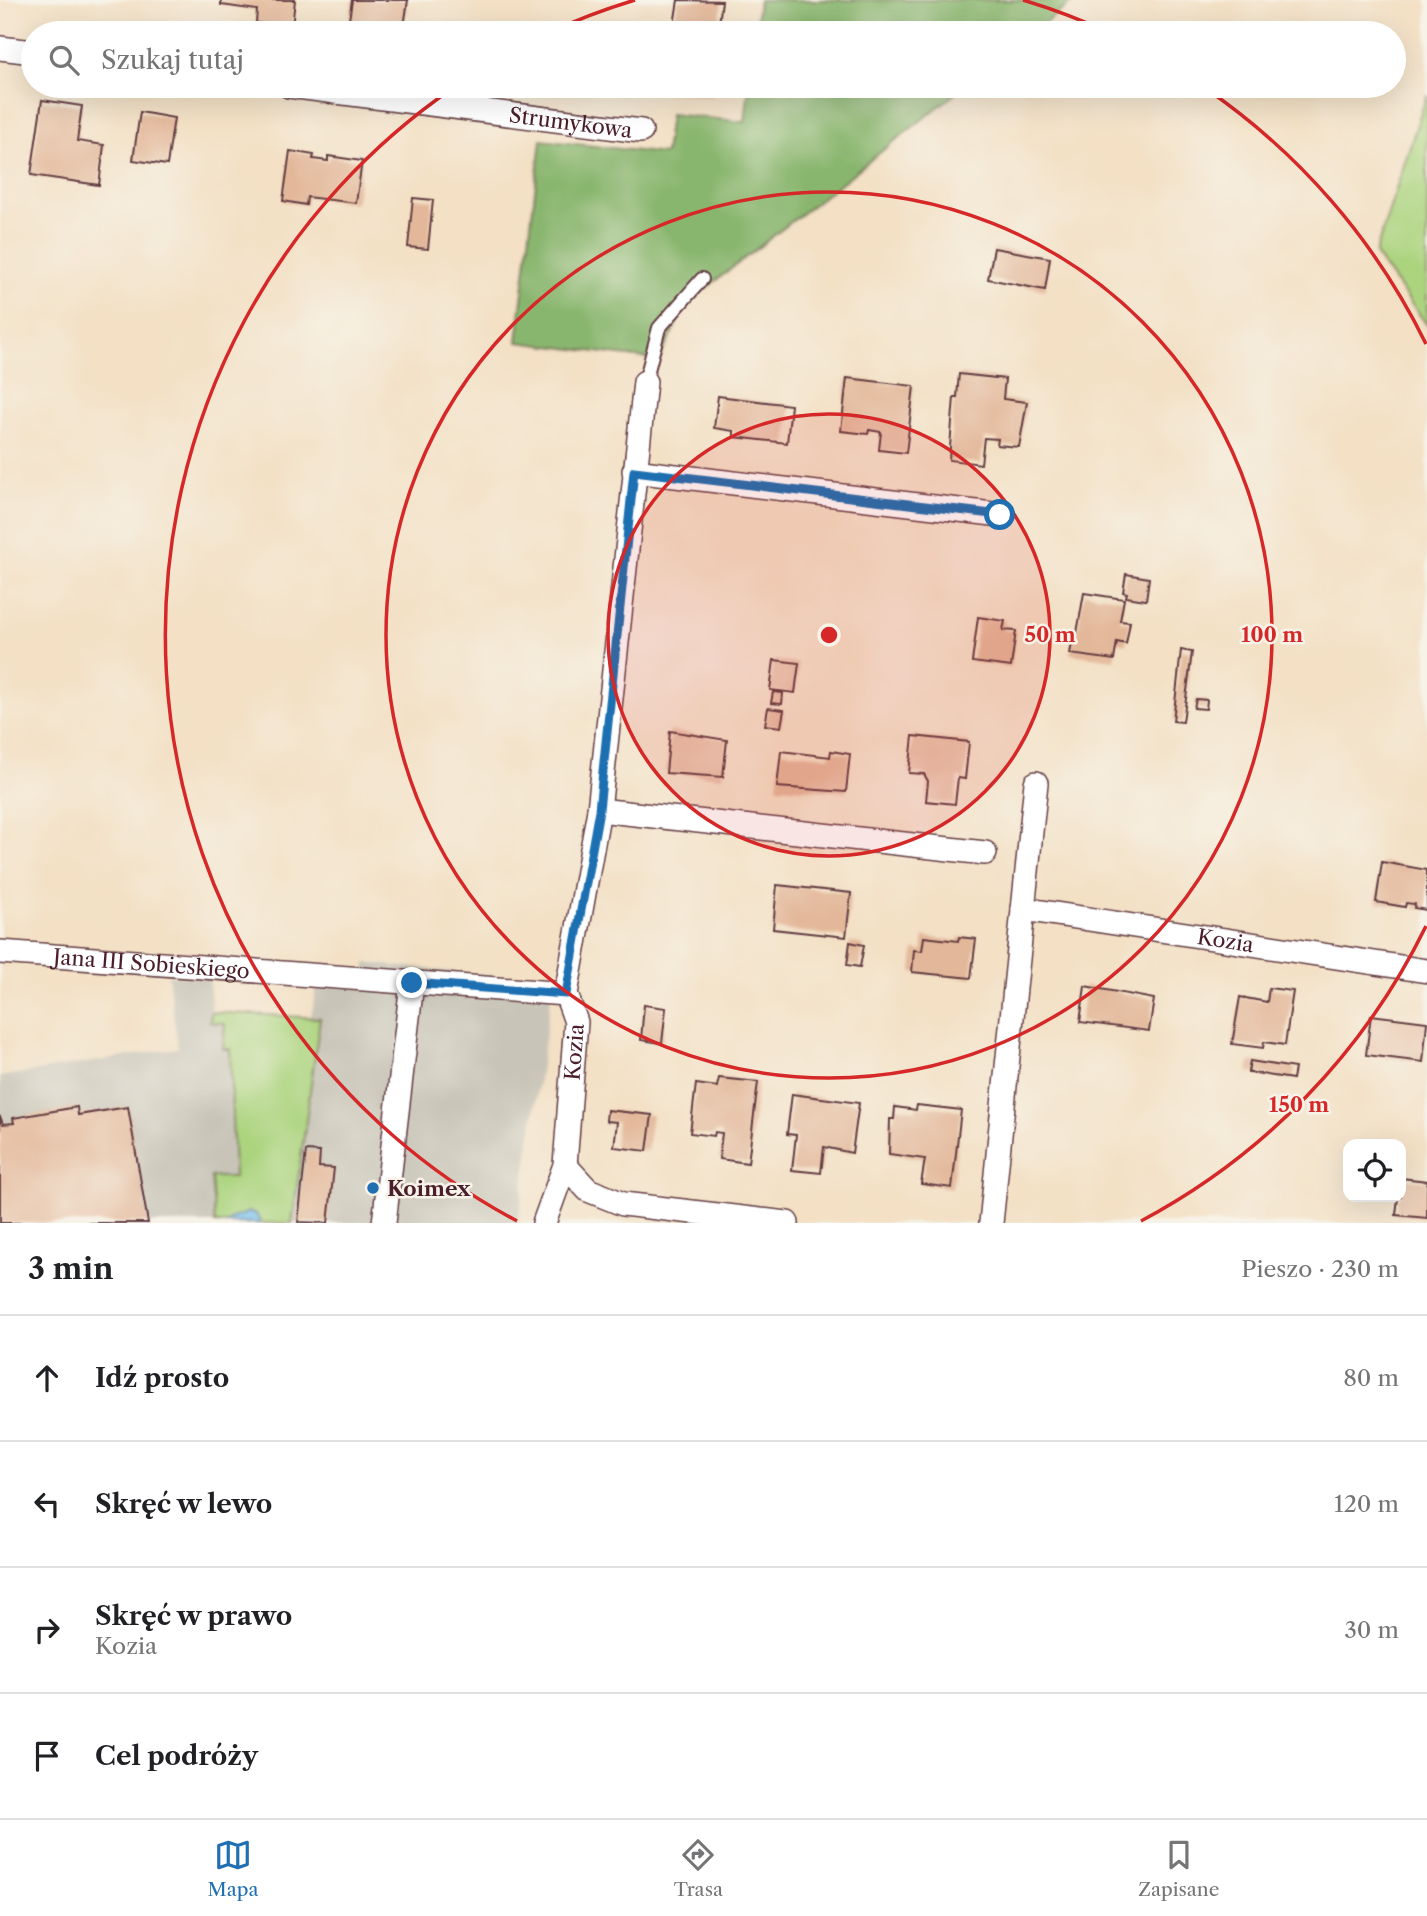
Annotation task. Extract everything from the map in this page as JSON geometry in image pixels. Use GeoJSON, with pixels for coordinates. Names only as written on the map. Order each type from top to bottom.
{"type":"FeatureCollection","features":[{"type":"Feature","properties":{"kind":"street"},"geometry":{"type":"LineString","coordinates":[[0,48],[21,51]]}},
{"type":"Feature","properties":{"kind":"street","name":"Strumykowa"},"geometry":{"type":"LineString","coordinates":[[383,98],[642,131]]}},
{"type":"Feature","properties":{"kind":"street"},"geometry":{"type":"LineString","coordinates":[[566,994],[599,810],[645,382]]}},
{"type":"Feature","properties":{"kind":"street"},"geometry":{"type":"LineString","coordinates":[[634,471],[1000,515]]}},
{"type":"Feature","properties":{"kind":"street"},"geometry":{"type":"LineString","coordinates":[[991,1223],[1036,783]]}},
{"type":"Feature","properties":{"kind":"street"},"geometry":{"type":"LineString","coordinates":[[599,810],[985,853]]}},
{"type":"Feature","properties":{"kind":"street","name":"Kozia"},"geometry":{"type":"LineString","coordinates":[[1023,909],[1427,971]]}},
{"type":"Feature","properties":{"kind":"street","name":"Jana III Sobieskiego"},"geometry":{"type":"LineString","coordinates":[[0,952],[303,974]]}},
{"type":"Feature","properties":{"kind":"street","name":"Kozia"},"geometry":{"type":"LineString","coordinates":[[303,974],[566,994],[576,1022],[565,1165],[544,1223]]}},
{"type":"Feature","properties":{"kind":"street"},"geometry":{"type":"LineString","coordinates":[[384,1223],[412,983]]}},
{"type":"Feature","properties":{"kind":"street"},"geometry":{"type":"LineString","coordinates":[[565,1165],[588,1191],[623,1204],[787,1223]]}},
{"type":"Feature","properties":{"kind":"lane"},"geometry":{"type":"LineString","coordinates":[[645,382],[659,328],[702,279]]}},
{"type":"Feature","properties":{"kind":"shaded area"},"geometry":{"type":"Polygon","coordinates":[[[366,963],[553,982],[518,1223],[0,1223],[0,1077],[178,1048],[168,975],[209,979],[212,1012],[311,1017],[317,984],[364,987],[366,963]]]}},
{"type":"Feature","properties":{"kind":"green space"},"geometry":{"type":"Polygon","coordinates":[[[759,0],[1075,0],[1048,21],[756,21],[759,0]]]}},
{"type":"Feature","properties":{"kind":"green space"},"geometry":{"type":"Polygon","coordinates":[[[1427,94],[1427,325],[1375,254],[1427,94]]]}},
{"type":"Feature","properties":{"kind":"green space"},"geometry":{"type":"Polygon","coordinates":[[[748,98],[950,98],[686,304],[659,360],[517,342],[541,140],[665,154],[670,114],[745,122],[748,98]]]}},
{"type":"Feature","properties":{"kind":"green space"},"geometry":{"type":"Polygon","coordinates":[[[211,1012],[320,1018],[292,1223],[215,1223],[211,1177],[234,1177],[230,1049],[223,1049],[225,1024],[210,1022],[211,1012]]]}},
{"type":"Feature","properties":{"kind":"water"},"geometry":{"type":"Polygon","coordinates":[[[250,1212],[256,1214],[261,1223],[227,1223],[232,1218],[250,1212]]]}},
{"type":"Feature","properties":{"kind":"building"},"geometry":{"type":"Polygon","coordinates":[[[221,0],[295,0],[293,21],[256,21],[257,10],[221,5],[221,0]]]}},
{"type":"Feature","properties":{"kind":"building"},"geometry":{"type":"Polygon","coordinates":[[[352,0],[408,0],[405,21],[349,21],[352,0]]]}},
{"type":"Feature","properties":{"kind":"building"},"geometry":{"type":"Polygon","coordinates":[[[678,0],[722,1],[719,21],[675,21],[678,0]]]}},
{"type":"Feature","properties":{"kind":"building"},"geometry":{"type":"Polygon","coordinates":[[[42,100],[82,106],[77,141],[104,145],[99,185],[31,175],[42,100]]]}},
{"type":"Feature","properties":{"kind":"building"},"geometry":{"type":"Polygon","coordinates":[[[140,112],[174,118],[167,165],[133,160],[140,112]]]}},
{"type":"Feature","properties":{"kind":"building"},"geometry":{"type":"Polygon","coordinates":[[[290,151],[314,155],[313,159],[328,161],[328,156],[362,161],[356,203],[307,197],[306,205],[283,201],[290,151]]]}},
{"type":"Feature","properties":{"kind":"building"},"geometry":{"type":"Polygon","coordinates":[[[413,198],[433,200],[428,249],[408,247],[413,198]]]}},
{"type":"Feature","properties":{"kind":"building"},"geometry":{"type":"Polygon","coordinates":[[[994,248],[1050,258],[1045,290],[988,279],[994,248]]]}},
{"type":"Feature","properties":{"kind":"building"},"geometry":{"type":"Polygon","coordinates":[[[959,374],[1005,379],[1003,399],[1027,402],[1019,447],[997,445],[998,439],[984,438],[981,464],[949,460],[954,397],[957,397],[959,374]]]}},
{"type":"Feature","properties":{"kind":"building"},"geometry":{"type":"Polygon","coordinates":[[[847,378],[914,386],[906,453],[879,450],[881,432],[869,430],[868,434],[841,431],[847,378]]]}},
{"type":"Feature","properties":{"kind":"building"},"geometry":{"type":"Polygon","coordinates":[[[718,396],[791,405],[787,443],[734,437],[734,431],[714,428],[718,396]]]}},
{"type":"Feature","properties":{"kind":"building"},"geometry":{"type":"Polygon","coordinates":[[[1126,574],[1149,578],[1146,600],[1126,597],[1127,593],[1123,592],[1126,574]]]}},
{"type":"Feature","properties":{"kind":"building"},"geometry":{"type":"Polygon","coordinates":[[[1084,593],[1124,599],[1120,621],[1130,622],[1126,644],[1117,642],[1114,660],[1070,654],[1074,632],[1077,633],[1084,593]]]}},
{"type":"Feature","properties":{"kind":"building"},"geometry":{"type":"Polygon","coordinates":[[[978,617],[1005,621],[1003,630],[1016,631],[1011,667],[972,662],[978,617]]]}},
{"type":"Feature","properties":{"kind":"building"},"geometry":{"type":"Polygon","coordinates":[[[1181,650],[1192,652],[1183,722],[1173,721],[1181,650]]]}},
{"type":"Feature","properties":{"kind":"building"},"geometry":{"type":"Polygon","coordinates":[[[774,660],[799,663],[795,693],[770,690],[774,660]]]}},
{"type":"Feature","properties":{"kind":"building"},"geometry":{"type":"Polygon","coordinates":[[[773,692],[783,693],[782,704],[771,703],[773,692]]]}},
{"type":"Feature","properties":{"kind":"building"},"geometry":{"type":"Polygon","coordinates":[[[1196,699],[1207,700],[1206,709],[1194,708],[1196,699]]]}},
{"type":"Feature","properties":{"kind":"building"},"geometry":{"type":"Polygon","coordinates":[[[768,708],[784,710],[781,727],[765,725],[768,708]]]}},
{"type":"Feature","properties":{"kind":"building"},"geometry":{"type":"Polygon","coordinates":[[[670,731],[727,740],[723,777],[666,773],[670,731]]]}},
{"type":"Feature","properties":{"kind":"building"},"geometry":{"type":"Polygon","coordinates":[[[913,736],[969,742],[965,779],[958,778],[955,804],[926,801],[928,781],[924,774],[909,773],[913,736]]]}},
{"type":"Feature","properties":{"kind":"building"},"geometry":{"type":"Polygon","coordinates":[[[781,751],[830,757],[831,751],[850,754],[846,792],[777,787],[781,751]]]}},
{"type":"Feature","properties":{"kind":"building"},"geometry":{"type":"Polygon","coordinates":[[[1382,862],[1427,870],[1427,910],[1414,908],[1415,904],[1406,903],[1405,907],[1376,902],[1382,862]]]}},
{"type":"Feature","properties":{"kind":"building"},"geometry":{"type":"Polygon","coordinates":[[[777,885],[851,893],[846,937],[773,929],[777,885]]]}},
{"type":"Feature","properties":{"kind":"building"},"geometry":{"type":"Polygon","coordinates":[[[924,937],[958,941],[959,937],[976,939],[971,978],[912,972],[914,950],[922,951],[924,937]]]}},
{"type":"Feature","properties":{"kind":"building"},"geometry":{"type":"Polygon","coordinates":[[[850,942],[864,945],[860,967],[847,965],[850,942]]]}},
{"type":"Feature","properties":{"kind":"building"},"geometry":{"type":"Polygon","coordinates":[[[1085,986],[1154,999],[1149,1031],[1080,1022],[1085,986]]]}},
{"type":"Feature","properties":{"kind":"building"},"geometry":{"type":"Polygon","coordinates":[[[1269,988],[1293,991],[1285,1045],[1264,1042],[1263,1048],[1232,1044],[1240,997],[1267,1002],[1269,988]]]}},
{"type":"Feature","properties":{"kind":"building"},"geometry":{"type":"Polygon","coordinates":[[[644,1005],[666,1008],[662,1043],[641,1040],[644,1005]]]}},
{"type":"Feature","properties":{"kind":"building"},"geometry":{"type":"Polygon","coordinates":[[[1371,1015],[1427,1022],[1423,1062],[1366,1055],[1371,1015]]]}},
{"type":"Feature","properties":{"kind":"building"},"geometry":{"type":"Polygon","coordinates":[[[1250,1061],[1295,1068],[1293,1079],[1248,1072],[1250,1061]]]}},
{"type":"Feature","properties":{"kind":"building"},"geometry":{"type":"Polygon","coordinates":[[[719,1078],[758,1082],[748,1163],[719,1159],[722,1133],[715,1132],[714,1136],[690,1133],[696,1084],[717,1087],[719,1078]]]}},
{"type":"Feature","properties":{"kind":"building"},"geometry":{"type":"Polygon","coordinates":[[[792,1094],[859,1103],[852,1153],[824,1147],[821,1173],[792,1170],[796,1135],[787,1134],[792,1094]]]}},
{"type":"Feature","properties":{"kind":"building"},"geometry":{"type":"Polygon","coordinates":[[[917,1105],[961,1110],[952,1188],[921,1184],[925,1159],[889,1154],[890,1119],[894,1119],[895,1107],[916,1110],[917,1105]]]}},
{"type":"Feature","properties":{"kind":"building"},"geometry":{"type":"Polygon","coordinates":[[[77,1107],[78,1115],[128,1107],[148,1223],[0,1223],[0,1116],[3,1124],[14,1123],[13,1118],[77,1107]]]}},
{"type":"Feature","properties":{"kind":"building"},"geometry":{"type":"Polygon","coordinates":[[[607,1110],[652,1115],[647,1151],[614,1147],[617,1122],[606,1121],[607,1110]]]}},
{"type":"Feature","properties":{"kind":"building"},"geometry":{"type":"Polygon","coordinates":[[[306,1151],[320,1152],[319,1167],[334,1168],[328,1223],[298,1222],[306,1151]]]}},
{"type":"Feature","properties":{"kind":"building"},"geometry":{"type":"Polygon","coordinates":[[[1406,1179],[1427,1181],[1427,1218],[1396,1215],[1397,1202],[1406,1202],[1406,1179]]]}},
{"type":"Feature","properties":{"kind":"place","name":"Koimex"},"geometry":{"type":"Point","coordinates":[373,1188]}},
{"type":"Feature","properties":{"kind":"route"},"geometry":{"type":"LineString","coordinates":[[412,983],[566,994],[599,810],[634,471],[1000,515]]}}]}
